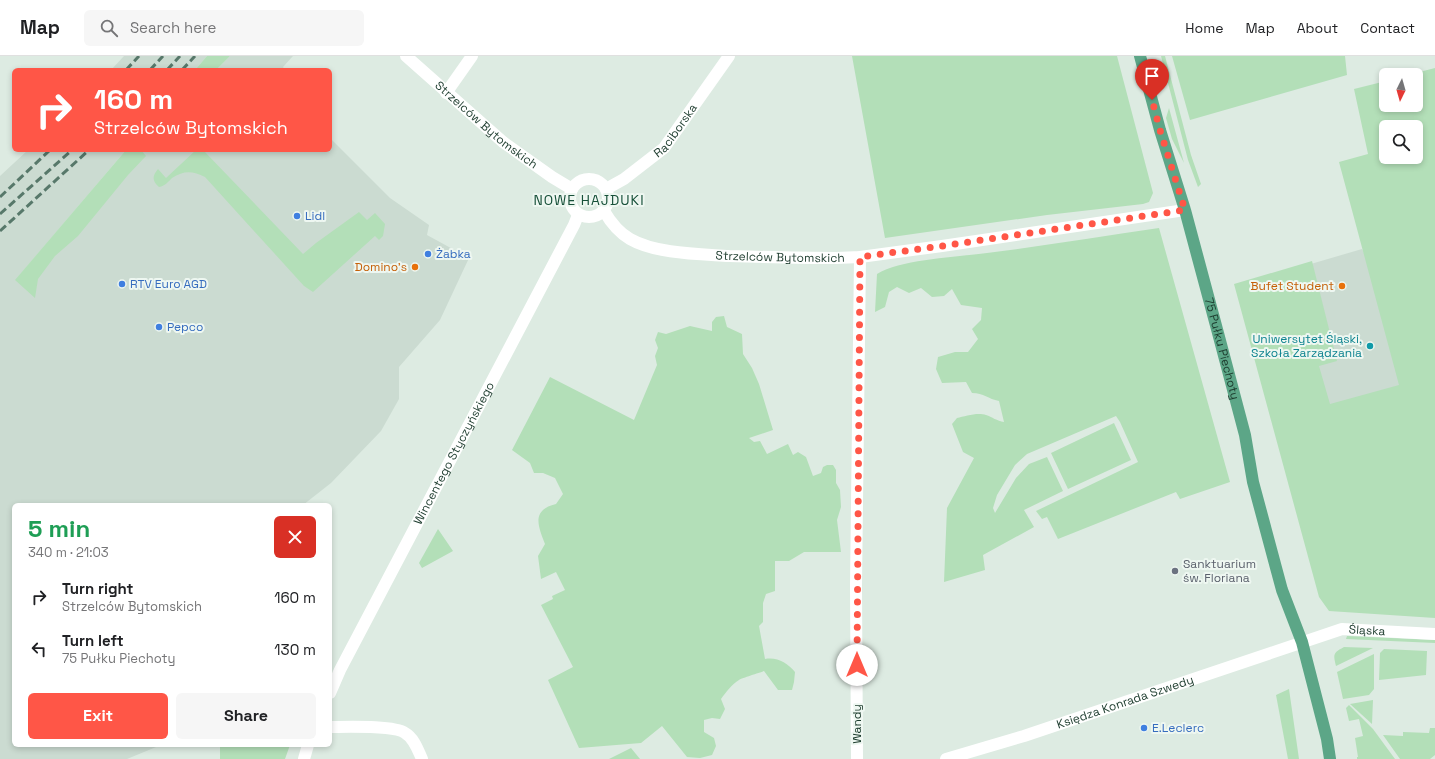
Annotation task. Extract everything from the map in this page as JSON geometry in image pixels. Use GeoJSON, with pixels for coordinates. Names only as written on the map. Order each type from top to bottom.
{"type":"FeatureCollection","features":[{"type":"Feature","properties":{"kind":"main road","name":"75 Pułku Piechoty"},"geometry":{"type":"LineString","coordinates":[[1140,56],[1160,130],[1185,210],[1245,435],[1253,482],[1280,583],[1302,642],[1327,739],[1330,759]]}},
{"type":"Feature","properties":{"kind":"street","name":"Strzelców Bytomskich"},"geometry":{"type":"LineString","coordinates":[[406,56],[503,142],[572,189]]}},
{"type":"Feature","properties":{"kind":"street"},"geometry":{"type":"LineString","coordinates":[[446,93],[472,56]]}},
{"type":"Feature","properties":{"kind":"street","name":"Raciborska"},"geometry":{"type":"LineString","coordinates":[[606,189],[624,179],[664,148],[729,56]]}},
{"type":"Feature","properties":{"kind":"street"},"geometry":{"type":"LineString","coordinates":[[582,180],[596,180],[606,189],[608,196],[604,211],[596,216],[587,218],[578,215],[573,210],[570,203],[572,189],[582,180]]}},
{"type":"Feature","properties":{"kind":"street","name":"Strzelców Bytomskich"},"geometry":{"type":"LineString","coordinates":[[604,211],[614,226],[625,236],[632,240],[660,249],[689,254],[836,258],[860,257],[950,245],[1185,210]]}},
{"type":"Feature","properties":{"kind":"street","name":"Wincentego Styczyńskiego"},"geometry":{"type":"LineString","coordinates":[[332,688],[340,670],[578,215]]}},
{"type":"Feature","properties":{"kind":"street","name":"Wandy"},"geometry":{"type":"LineString","coordinates":[[857,759],[856,586],[860,257]]}},
{"type":"Feature","properties":{"kind":"street","name":"Śląska"},"geometry":{"type":"LineString","coordinates":[[1302,642],[1342,629],[1435,634]]}},
{"type":"Feature","properties":{"kind":"street","name":"Księdza Konrada Szwedy"},"geometry":{"type":"LineString","coordinates":[[946,759],[1024,736],[1302,642]]}},
{"type":"Feature","properties":{"kind":"street"},"geometry":{"type":"LineString","coordinates":[[332,727],[392,729],[404,732],[412,739],[422,759]]}},
{"type":"Feature","properties":{"kind":"shaded area"},"geometry":{"type":"Polygon","coordinates":[[[124,56],[207,56],[197,68],[113,68],[124,56]]]}},
{"type":"Feature","properties":{"kind":"shaded area"},"geometry":{"type":"Polygon","coordinates":[[[230,56],[293,56],[284,68],[218,68],[230,56]]]}},
{"type":"Feature","properties":{"kind":"shaded area"},"geometry":{"type":"Polygon","coordinates":[[[332,140],[390,198],[429,225],[427,235],[469,258],[440,320],[399,367],[399,399],[381,431],[331,483],[306,503],[12,503],[12,747],[156,747],[127,759],[0,759],[0,176],[26,152],[124,152],[18,277],[133,152],[332,152],[332,140]]]}},
{"type":"Feature","properties":{"kind":"shaded area"},"geometry":{"type":"Polygon","coordinates":[[[1362,249],[1405,329],[1435,454],[1330,447],[1304,266],[1362,249]]]}},
{"type":"Feature","properties":{"kind":"green space"},"geometry":{"type":"Polygon","coordinates":[[[207,56],[230,56],[218,68],[197,68],[207,56]]]}},
{"type":"Feature","properties":{"kind":"green space"},"geometry":{"type":"Polygon","coordinates":[[[852,56],[1117,56],[1153,193],[1149,202],[885,238],[852,56]]]}},
{"type":"Feature","properties":{"kind":"green space"},"geometry":{"type":"Polygon","coordinates":[[[1161,56],[1165,56],[1191,155],[1201,184],[1198,187],[1188,160],[1161,56]]]}},
{"type":"Feature","properties":{"kind":"green space"},"geometry":{"type":"Polygon","coordinates":[[[1172,56],[1345,56],[1347,75],[1190,120],[1172,56]]]}},
{"type":"Feature","properties":{"kind":"green space"},"geometry":{"type":"Polygon","coordinates":[[[1435,68],[1435,618],[1329,611],[1319,597],[1234,284],[1312,261],[1337,361],[1319,366],[1330,404],[1399,385],[1339,162],[1368,154],[1354,89],[1379,83],[1379,112],[1423,112],[1423,71],[1435,68]]]}},
{"type":"Feature","properties":{"kind":"green space"},"geometry":{"type":"Polygon","coordinates":[[[1169,108],[1184,163],[1172,139],[1166,118],[1169,108]]]}},
{"type":"Feature","properties":{"kind":"green space"},"geometry":{"type":"Polygon","coordinates":[[[124,152],[143,152],[146,156],[128,175],[78,236],[55,256],[38,279],[35,298],[15,280],[124,152]]]}},
{"type":"Feature","properties":{"kind":"green space"},"geometry":{"type":"Polygon","coordinates":[[[194,152],[205,152],[303,254],[359,212],[367,220],[375,213],[385,224],[383,236],[379,240],[375,236],[313,292],[304,286],[205,177],[188,172],[176,175],[166,184],[159,187],[154,181],[155,174],[158,169],[166,178],[194,152]]]}},
{"type":"Feature","properties":{"kind":"green space"},"geometry":{"type":"Polygon","coordinates":[[[1159,228],[1230,482],[1180,499],[1176,492],[1058,539],[1047,517],[1042,519],[1036,511],[1138,462],[1116,416],[1027,454],[1015,465],[997,495],[993,508],[995,513],[1016,478],[1029,464],[1047,457],[1063,491],[1024,510],[1034,527],[983,555],[985,570],[944,582],[947,508],[974,458],[963,452],[952,424],[957,418],[979,414],[1004,422],[999,401],[980,394],[972,393],[966,382],[942,383],[936,369],[938,357],[955,352],[968,352],[978,339],[972,329],[981,320],[982,308],[961,305],[952,289],[944,296],[932,297],[921,288],[909,293],[897,287],[889,292],[885,307],[875,312],[877,274],[888,269],[915,262],[1159,228]]]}},
{"type":"Feature","properties":{"kind":"green space"},"geometry":{"type":"Polygon","coordinates":[[[724,316],[727,327],[742,334],[743,354],[752,368],[759,384],[773,430],[749,438],[754,442],[760,441],[767,454],[788,444],[793,455],[798,452],[806,457],[813,476],[821,473],[823,467],[827,465],[833,465],[836,470],[836,483],[840,490],[841,507],[837,520],[841,552],[804,552],[789,561],[775,561],[775,591],[766,594],[763,603],[763,622],[759,626],[765,659],[782,661],[795,672],[792,690],[778,690],[764,671],[741,679],[734,684],[721,699],[725,709],[720,719],[712,718],[704,720],[704,732],[714,738],[716,746],[712,755],[700,758],[687,757],[662,726],[641,743],[579,748],[548,680],[573,667],[541,605],[553,599],[552,596],[565,590],[556,572],[541,579],[538,556],[545,544],[538,520],[540,515],[543,510],[556,504],[563,494],[555,478],[543,473],[534,473],[530,463],[512,450],[550,377],[634,420],[657,365],[655,356],[658,348],[655,340],[658,332],[666,334],[690,326],[712,331],[712,322],[716,317],[724,316]]]}},
{"type":"Feature","properties":{"kind":"green space"},"geometry":{"type":"Polygon","coordinates":[[[1114,423],[1131,460],[1068,489],[1051,453],[1114,423]]]}},
{"type":"Feature","properties":{"kind":"green space"},"geometry":{"type":"Polygon","coordinates":[[[438,529],[453,551],[422,568],[419,563],[438,529]]]}},
{"type":"Feature","properties":{"kind":"green space"},"geometry":{"type":"Polygon","coordinates":[[[1347,636],[1435,640],[1435,643],[1346,639],[1347,636]]]}},
{"type":"Feature","properties":{"kind":"green space"},"geometry":{"type":"Polygon","coordinates":[[[1344,647],[1373,648],[1336,666],[1334,659],[1335,654],[1344,647]]]}},
{"type":"Feature","properties":{"kind":"green space"},"geometry":{"type":"Polygon","coordinates":[[[1384,649],[1427,651],[1426,675],[1379,680],[1380,653],[1384,649]]]}},
{"type":"Feature","properties":{"kind":"green space"},"geometry":{"type":"Polygon","coordinates":[[[1374,654],[1374,689],[1369,695],[1343,699],[1337,672],[1374,654]]]}},
{"type":"Feature","properties":{"kind":"green space"},"geometry":{"type":"Polygon","coordinates":[[[1289,689],[1299,759],[1288,759],[1276,695],[1289,689]]]}},
{"type":"Feature","properties":{"kind":"green space"},"geometry":{"type":"Polygon","coordinates":[[[1373,700],[1372,724],[1350,704],[1373,700]]]}},
{"type":"Feature","properties":{"kind":"green space"},"geometry":{"type":"Polygon","coordinates":[[[1349,705],[1373,729],[1395,759],[1357,759],[1355,738],[1363,736],[1359,719],[1349,721],[1346,708],[1349,705]]]}},
{"type":"Feature","properties":{"kind":"green space"},"geometry":{"type":"Polygon","coordinates":[[[1430,728],[1435,728],[1435,755],[1430,759],[1400,759],[1383,735],[1403,736],[1403,732],[1429,733],[1430,728]]]}},
{"type":"Feature","properties":{"kind":"green space"},"geometry":{"type":"Polygon","coordinates":[[[220,747],[289,747],[285,759],[220,759],[220,747]]]}},
{"type":"Feature","properties":{"kind":"green space"},"geometry":{"type":"Polygon","coordinates":[[[631,748],[640,759],[609,759],[631,748]]]}},
{"type":"Feature","properties":{"kind":"railway"},"geometry":{"type":"LineString","coordinates":[[128,68],[139,56]]}},
{"type":"Feature","properties":{"kind":"railway"},"geometry":{"type":"LineString","coordinates":[[152,68],[163,56]]}},
{"type":"Feature","properties":{"kind":"railway"},"geometry":{"type":"LineString","coordinates":[[169,68],[180,56]]}},
{"type":"Feature","properties":{"kind":"railway"},"geometry":{"type":"LineString","coordinates":[[184,68],[195,56]]}},
{"type":"Feature","properties":{"kind":"railway"},"geometry":{"type":"LineString","coordinates":[[0,197],[48,152]]}},
{"type":"Feature","properties":{"kind":"railway"},"geometry":{"type":"LineString","coordinates":[[0,214],[70,152]]}},
{"type":"Feature","properties":{"kind":"railway"},"geometry":{"type":"LineString","coordinates":[[0,231],[87,152]]}},
{"type":"Feature","properties":{"kind":"place","name":"Lidl"},"geometry":{"type":"Point","coordinates":[297,216]}},
{"type":"Feature","properties":{"kind":"place","name":"Żabka"},"geometry":{"type":"Point","coordinates":[428,254]}},
{"type":"Feature","properties":{"kind":"place","name":"Domino's"},"geometry":{"type":"Point","coordinates":[415,267]}},
{"type":"Feature","properties":{"kind":"place","name":"RTV Euro AGD"},"geometry":{"type":"Point","coordinates":[122,284]}},
{"type":"Feature","properties":{"kind":"place","name":"Bufet Student"},"geometry":{"type":"Point","coordinates":[1342,286]}},
{"type":"Feature","properties":{"kind":"place","name":"Pepco"},"geometry":{"type":"Point","coordinates":[159,327]}},
{"type":"Feature","properties":{"kind":"place","name":"Uniwersytet Śląski, Szkoła Zarządzania"},"geometry":{"type":"Point","coordinates":[1370,346]}},
{"type":"Feature","properties":{"kind":"place","name":"Sanktuarium św. Floriana"},"geometry":{"type":"Point","coordinates":[1175,571]}},
{"type":"Feature","properties":{"kind":"place","name":"E.Leclerc"},"geometry":{"type":"Point","coordinates":[1144,728]}},
{"type":"Feature","properties":{"kind":"district","name":"NOWE HAJDUKI"},"geometry":{"type":"Point","coordinates":[589,200]}},
{"type":"Feature","properties":{"kind":"route"},"geometry":{"type":"LineString","coordinates":[[857,665],[856,586],[860,257],[1185,210],[1152,100]]}}]}
